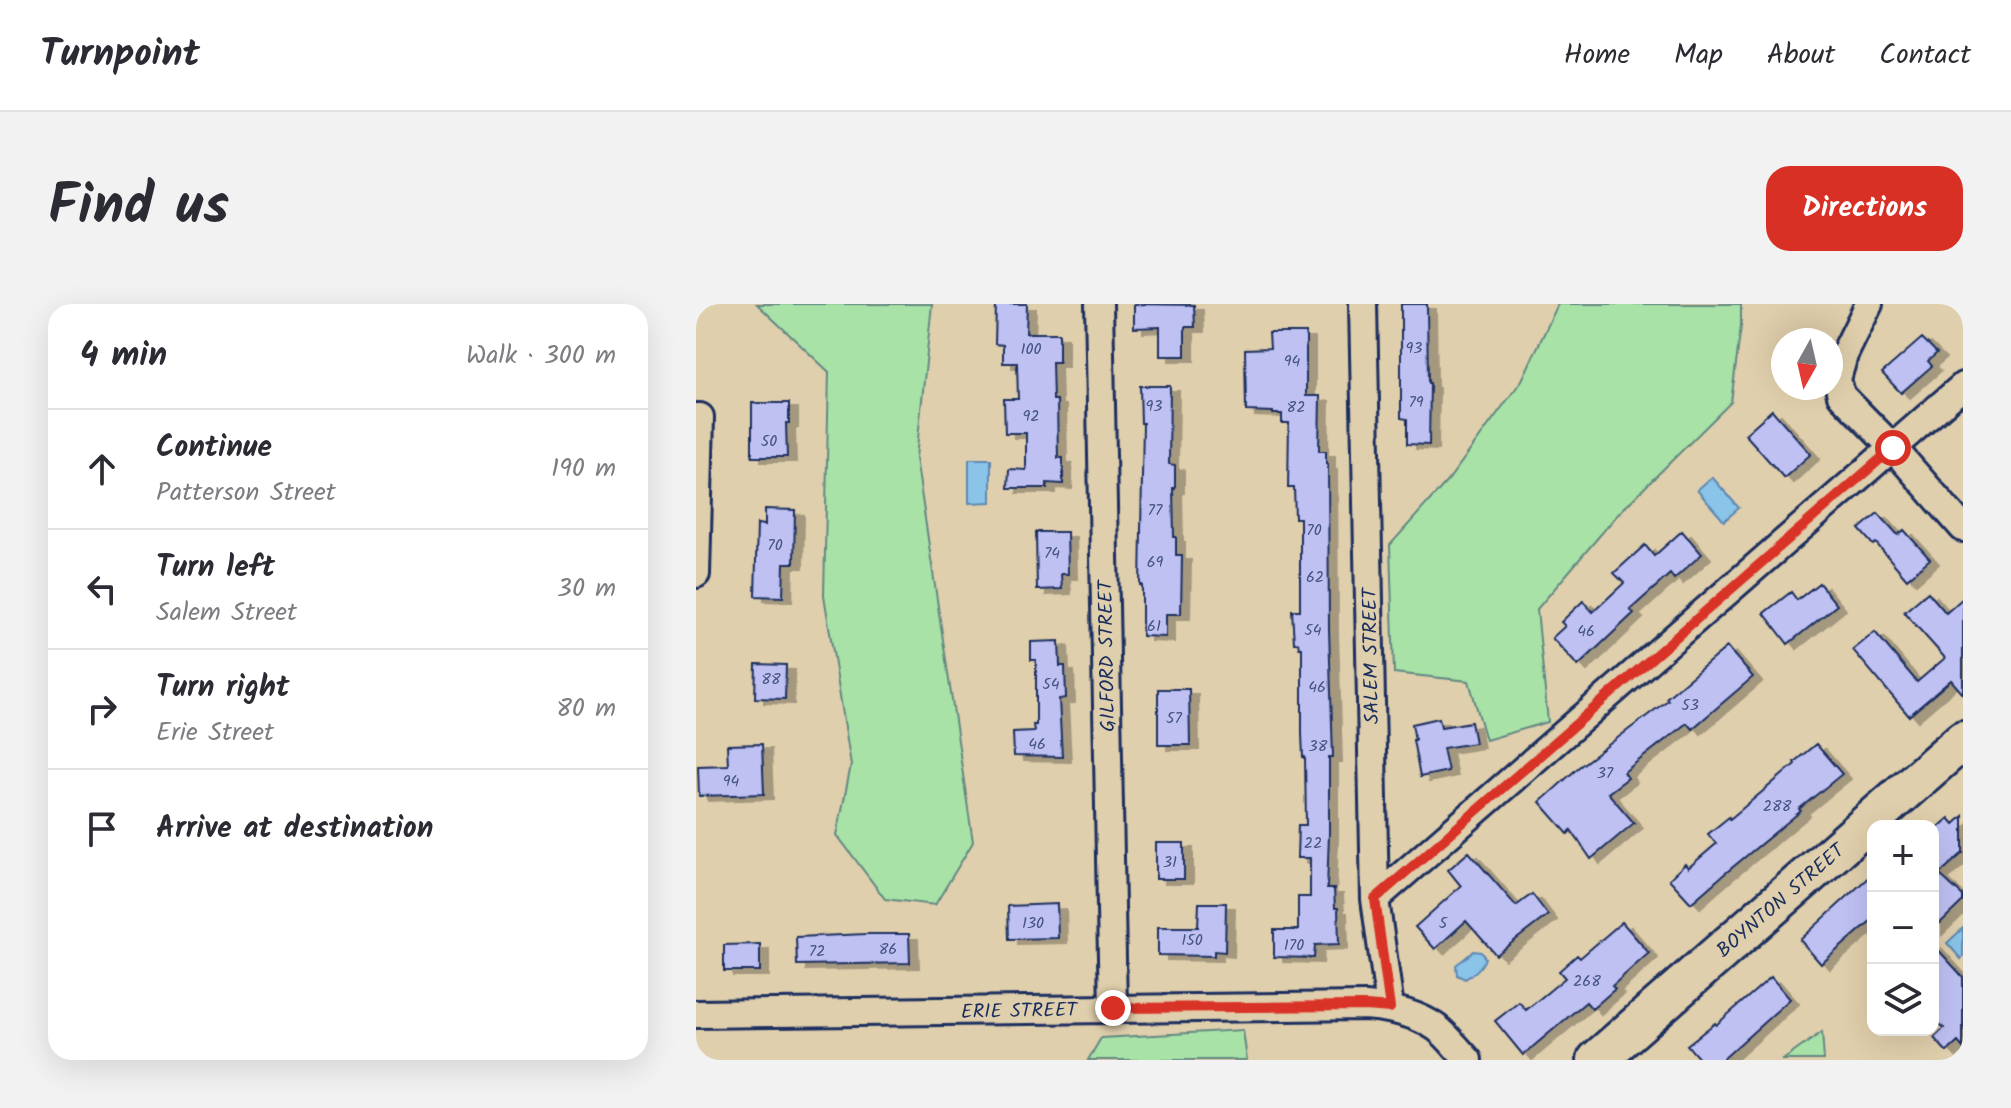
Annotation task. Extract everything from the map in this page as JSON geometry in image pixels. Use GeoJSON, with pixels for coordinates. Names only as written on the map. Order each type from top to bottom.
{"type":"FeatureCollection","features":[{"type":"Feature","properties":{"kind":"street","name":"GILFORD STREET"},"geometry":{"type":"LineString","coordinates":[[1099,304],[1113,1008]]}},
{"type":"Feature","properties":{"kind":"street","name":"SALEM STREET"},"geometry":{"type":"LineString","coordinates":[[1363,304],[1375,899],[1390,1008]]}},
{"type":"Feature","properties":{"kind":"street"},"geometry":{"type":"LineString","coordinates":[[1869,304],[1844,355],[1837,379],[1841,395],[1893,448],[1963,528]]}},
{"type":"Feature","properties":{"kind":"street"},"geometry":{"type":"LineString","coordinates":[[1375,899],[1963,386]]}},
{"type":"Feature","properties":{"kind":"street"},"geometry":{"type":"LineString","coordinates":[[696,417],[700,417],[696,574]]}},
{"type":"Feature","properties":{"kind":"street","name":"BOYNTON STREET"},"geometry":{"type":"LineString","coordinates":[[1597,1060],[1963,740]]}},
{"type":"Feature","properties":{"kind":"street","name":"ERIE STREET"},"geometry":{"type":"LineString","coordinates":[[696,1014],[1366,1006],[1390,1008],[1418,1018],[1438,1029],[1468,1060]]}},
{"type":"Feature","properties":{"kind":"green space"},"geometry":{"type":"Polygon","coordinates":[[[757,304],[932,304],[916,458],[973,842],[935,905],[885,899],[837,835],[851,765],[824,595],[829,372],[757,304]]]}},
{"type":"Feature","properties":{"kind":"green space"},"geometry":{"type":"Polygon","coordinates":[[[1558,304],[1741,304],[1731,402],[1618,514],[1537,609],[1548,722],[1486,740],[1469,681],[1394,673],[1390,545],[1449,479],[1522,380],[1558,304]]]}},
{"type":"Feature","properties":{"kind":"green space"},"geometry":{"type":"Polygon","coordinates":[[[1243,1030],[1247,1060],[1088,1060],[1101,1038],[1243,1030]]]}},
{"type":"Feature","properties":{"kind":"green space"},"geometry":{"type":"Polygon","coordinates":[[[1822,1032],[1824,1060],[1783,1060],[1822,1032]]]}},
{"type":"Feature","properties":{"kind":"water"},"geometry":{"type":"Polygon","coordinates":[[[969,459],[991,459],[991,502],[969,503],[969,459]]]}},
{"type":"Feature","properties":{"kind":"water"},"geometry":{"type":"Polygon","coordinates":[[[1712,477],[1739,508],[1724,521],[1697,490],[1712,477]]]}},
{"type":"Feature","properties":{"kind":"water"},"geometry":{"type":"Polygon","coordinates":[[[1963,928],[1963,956],[1961,959],[1947,943],[1963,928]]]}},
{"type":"Feature","properties":{"kind":"water"},"geometry":{"type":"Polygon","coordinates":[[[1473,951],[1481,952],[1485,958],[1482,965],[1465,979],[1457,975],[1456,965],[1473,951]]]}},
{"type":"Feature","properties":{"kind":"building"},"geometry":{"type":"Polygon","coordinates":[[[996,304],[1027,304],[1026,333],[1059,333],[1059,362],[1052,362],[1053,400],[1057,400],[1058,458],[1063,458],[1063,484],[1047,483],[1047,488],[1008,488],[1009,469],[1026,470],[1026,433],[1005,433],[1004,399],[1018,399],[1017,363],[1003,363],[1003,345],[995,344],[996,304]]]}},
{"type":"Feature","properties":{"kind":"building"},"geometry":{"type":"Polygon","coordinates":[[[1134,304],[1194,305],[1195,327],[1185,327],[1185,356],[1160,356],[1160,327],[1134,328],[1134,304]]]}},
{"type":"Feature","properties":{"kind":"building"},"geometry":{"type":"Polygon","coordinates":[[[1401,304],[1427,304],[1429,445],[1407,444],[1407,419],[1401,418],[1401,304]]]}},
{"type":"Feature","properties":{"kind":"building"},"geometry":{"type":"Polygon","coordinates":[[[1269,333],[1306,333],[1306,396],[1320,396],[1319,451],[1326,451],[1328,464],[1333,757],[1329,757],[1327,889],[1334,889],[1339,944],[1315,945],[1314,958],[1274,957],[1274,930],[1298,930],[1298,897],[1310,897],[1310,858],[1297,858],[1298,825],[1306,825],[1305,757],[1302,648],[1294,643],[1292,610],[1300,610],[1300,518],[1295,518],[1294,488],[1288,488],[1289,423],[1282,423],[1282,414],[1246,411],[1245,349],[1270,348],[1269,333]]]}},
{"type":"Feature","properties":{"kind":"building"},"geometry":{"type":"Polygon","coordinates":[[[1922,338],[1937,353],[1928,361],[1932,366],[1901,393],[1882,373],[1922,338]]]}},
{"type":"Feature","properties":{"kind":"building"},"geometry":{"type":"Polygon","coordinates":[[[1140,386],[1170,386],[1169,464],[1175,465],[1174,537],[1176,555],[1182,555],[1181,614],[1166,614],[1166,637],[1142,636],[1143,423],[1140,386]]]}},
{"type":"Feature","properties":{"kind":"building"},"geometry":{"type":"Polygon","coordinates":[[[752,403],[789,403],[787,457],[752,457],[752,403]]]}},
{"type":"Feature","properties":{"kind":"building"},"geometry":{"type":"Polygon","coordinates":[[[1772,410],[1811,454],[1784,478],[1745,434],[1772,410]]]}},
{"type":"Feature","properties":{"kind":"building"},"geometry":{"type":"Polygon","coordinates":[[[765,509],[795,510],[794,563],[784,563],[783,597],[755,596],[757,524],[765,525],[765,509]]]}},
{"type":"Feature","properties":{"kind":"building"},"geometry":{"type":"Polygon","coordinates":[[[1878,513],[1898,535],[1904,530],[1930,559],[1907,579],[1876,543],[1873,545],[1859,529],[1878,513]]]}},
{"type":"Feature","properties":{"kind":"building"},"geometry":{"type":"Polygon","coordinates":[[[1682,531],[1702,554],[1674,579],[1670,574],[1630,610],[1634,613],[1578,666],[1552,638],[1565,626],[1561,622],[1583,601],[1593,612],[1624,583],[1614,573],[1645,545],[1654,556],[1682,531]]]}},
{"type":"Feature","properties":{"kind":"building"},"geometry":{"type":"Polygon","coordinates":[[[1036,532],[1067,532],[1068,574],[1061,574],[1062,589],[1037,590],[1036,532]]]}},
{"type":"Feature","properties":{"kind":"building"},"geometry":{"type":"Polygon","coordinates":[[[1819,583],[1837,605],[1788,644],[1764,613],[1791,592],[1797,600],[1819,583]]]}},
{"type":"Feature","properties":{"kind":"building"},"geometry":{"type":"Polygon","coordinates":[[[1928,592],[1946,613],[1963,598],[1963,694],[1951,680],[1909,716],[1853,650],[1875,632],[1917,682],[1945,658],[1904,612],[1928,592]]]}},
{"type":"Feature","properties":{"kind":"building"},"geometry":{"type":"Polygon","coordinates":[[[1059,641],[1060,666],[1065,666],[1066,698],[1059,699],[1062,757],[1014,756],[1013,732],[1034,731],[1033,725],[1036,725],[1036,660],[1031,660],[1031,642],[1059,641]]]}},
{"type":"Feature","properties":{"kind":"building"},"geometry":{"type":"Polygon","coordinates":[[[1727,647],[1753,677],[1692,729],[1687,723],[1624,772],[1628,778],[1608,793],[1634,823],[1591,859],[1571,830],[1568,834],[1540,802],[1579,767],[1668,700],[1666,698],[1727,647]]]}},
{"type":"Feature","properties":{"kind":"building"},"geometry":{"type":"Polygon","coordinates":[[[756,664],[786,665],[785,699],[755,698],[756,664]]]}},
{"type":"Feature","properties":{"kind":"building"},"geometry":{"type":"Polygon","coordinates":[[[1158,689],[1189,689],[1190,745],[1158,745],[1158,689]]]}},
{"type":"Feature","properties":{"kind":"building"},"geometry":{"type":"Polygon","coordinates":[[[1439,718],[1441,727],[1471,722],[1475,743],[1443,748],[1448,771],[1420,777],[1412,724],[1439,718]]]}},
{"type":"Feature","properties":{"kind":"building"},"geometry":{"type":"Polygon","coordinates":[[[762,744],[764,794],[699,796],[698,766],[728,765],[727,745],[762,744]]]}},
{"type":"Feature","properties":{"kind":"building"},"geometry":{"type":"Polygon","coordinates":[[[1816,744],[1842,774],[1691,903],[1669,879],[1685,864],[1688,868],[1716,844],[1708,834],[1730,819],[1816,744]]]}},
{"type":"Feature","properties":{"kind":"building"},"geometry":{"type":"Polygon","coordinates":[[[1963,816],[1963,853],[1939,874],[1939,827],[1949,818],[1954,824],[1963,816]]]}},
{"type":"Feature","properties":{"kind":"building"},"geometry":{"type":"Polygon","coordinates":[[[1156,843],[1184,843],[1184,879],[1156,879],[1156,843]]]}},
{"type":"Feature","properties":{"kind":"building"},"geometry":{"type":"Polygon","coordinates":[[[1469,852],[1516,906],[1532,894],[1548,915],[1496,955],[1466,921],[1435,949],[1415,927],[1461,886],[1448,870],[1469,852]]]}},
{"type":"Feature","properties":{"kind":"building"},"geometry":{"type":"Polygon","coordinates":[[[1939,874],[1963,896],[1963,901],[1939,924],[1939,874]]]}},
{"type":"Feature","properties":{"kind":"building"},"geometry":{"type":"Polygon","coordinates":[[[1867,879],[1867,924],[1821,964],[1800,940],[1867,879]]]}},
{"type":"Feature","properties":{"kind":"building"},"geometry":{"type":"Polygon","coordinates":[[[1199,903],[1226,903],[1225,952],[1214,951],[1214,956],[1158,955],[1158,927],[1198,927],[1199,903]]]}},
{"type":"Feature","properties":{"kind":"building"},"geometry":{"type":"Polygon","coordinates":[[[1057,904],[1058,938],[1009,939],[1008,906],[1057,904]]]}},
{"type":"Feature","properties":{"kind":"building"},"geometry":{"type":"Polygon","coordinates":[[[1622,922],[1649,953],[1592,1009],[1586,1002],[1523,1055],[1495,1021],[1519,1002],[1526,1010],[1565,978],[1559,971],[1577,955],[1580,958],[1622,922]]]}},
{"type":"Feature","properties":{"kind":"building"},"geometry":{"type":"Polygon","coordinates":[[[909,934],[910,963],[797,965],[796,937],[909,934]]]}},
{"type":"Feature","properties":{"kind":"building"},"geometry":{"type":"Polygon","coordinates":[[[760,944],[760,971],[724,971],[724,945],[760,944]]]}},
{"type":"Feature","properties":{"kind":"building"},"geometry":{"type":"Polygon","coordinates":[[[1939,951],[1963,977],[1963,1048],[1958,1042],[1947,1052],[1934,1038],[1944,1028],[1939,1023],[1939,951]]]}},
{"type":"Feature","properties":{"kind":"building"},"geometry":{"type":"Polygon","coordinates":[[[1771,977],[1790,999],[1722,1060],[1700,1060],[1687,1045],[1716,1025],[1771,977]]]}},
{"type":"Feature","properties":{"kind":"route"},"geometry":{"type":"LineString","coordinates":[[1113,1008],[1390,1008],[1375,899],[1893,448]]}}]}
